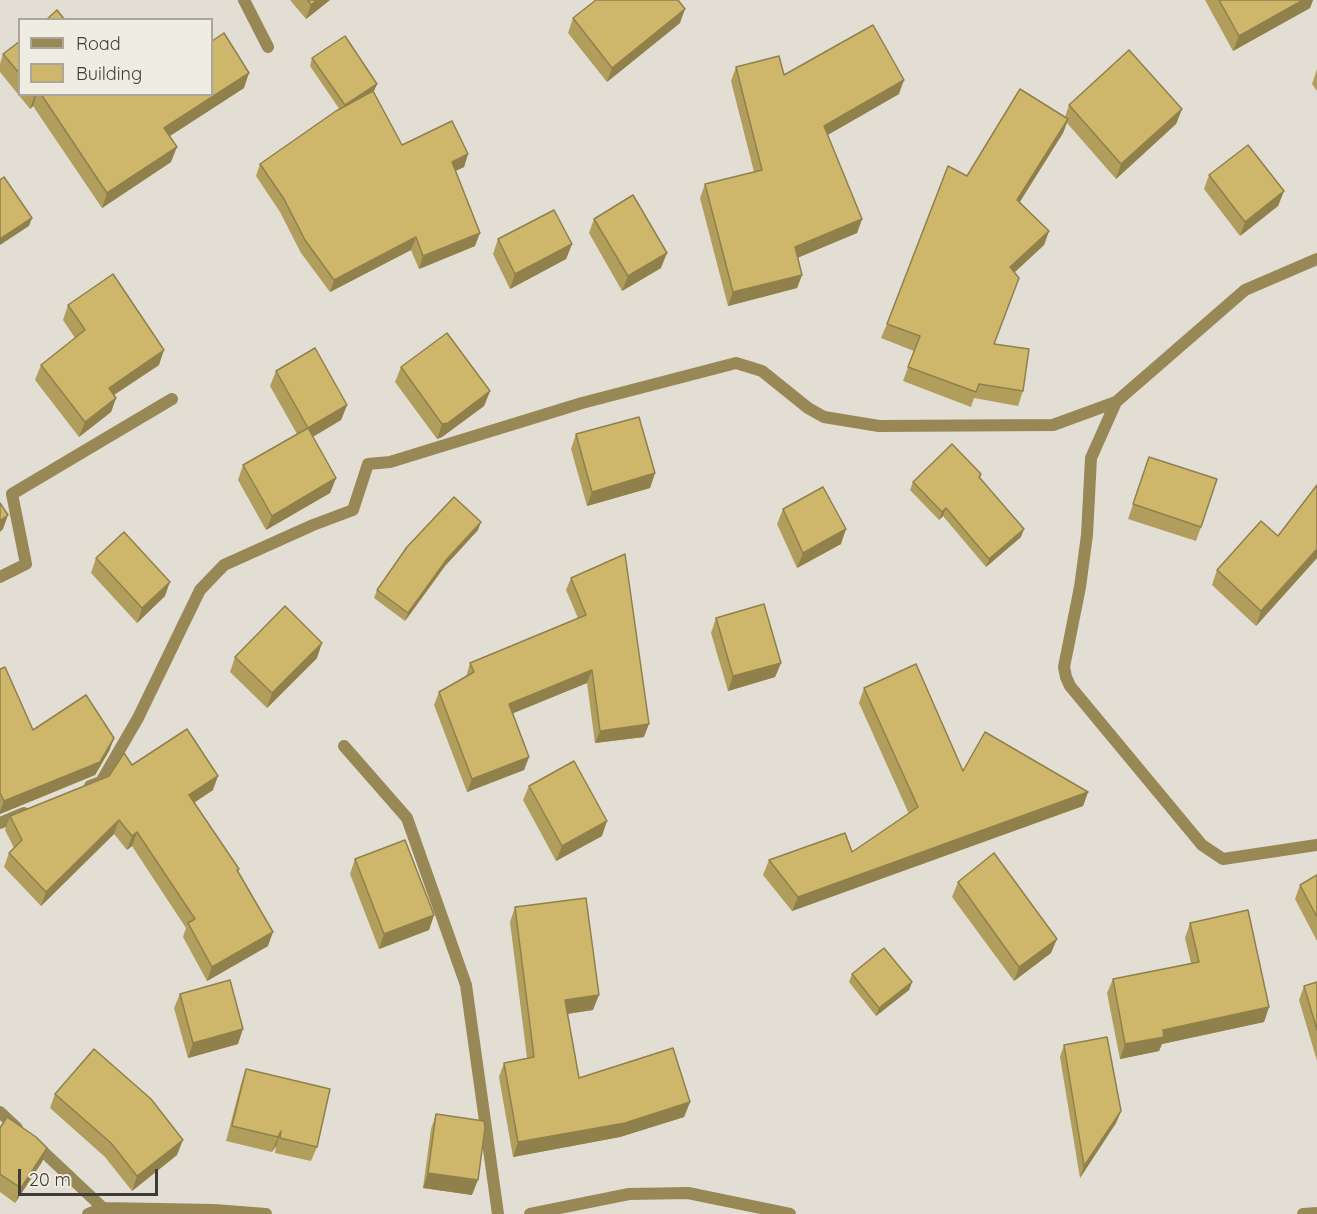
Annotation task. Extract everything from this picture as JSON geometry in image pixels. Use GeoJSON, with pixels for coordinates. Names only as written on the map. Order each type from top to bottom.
{"type":"FeatureCollection","features":[{"type":"Feature","properties":{"kind":"street"},"geometry":{"type":"LineString","coordinates":[[244,0],[268,47]]}},
{"type":"Feature","properties":{"kind":"street"},"geometry":{"type":"LineString","coordinates":[[82,790],[101,782],[138,718],[200,590],[224,565],[313,525],[353,510],[368,464],[390,462],[582,403],[736,363],[762,371],[808,408],[824,417],[879,426],[1053,425],[1116,402],[1245,290],[1317,259]]}},
{"type":"Feature","properties":{"kind":"street"},"geometry":{"type":"LineString","coordinates":[[0,577],[26,564],[12,494],[172,399]]}},
{"type":"Feature","properties":{"kind":"street"},"geometry":{"type":"LineString","coordinates":[[1116,402],[1091,458],[1087,535],[1080,587],[1064,667],[1070,686],[1202,845],[1223,859],[1317,845]]}},
{"type":"Feature","properties":{"kind":"street"},"geometry":{"type":"LineString","coordinates":[[344,746],[407,818],[466,985],[498,1214]]}},
{"type":"Feature","properties":{"kind":"street"},"geometry":{"type":"LineString","coordinates":[[0,823],[31,810]]}},
{"type":"Feature","properties":{"kind":"street"},"geometry":{"type":"LineString","coordinates":[[0,1112],[103,1208]]}},
{"type":"Feature","properties":{"kind":"street"},"geometry":{"type":"LineString","coordinates":[[530,1214],[629,1194],[688,1193],[790,1214]]}},
{"type":"Feature","properties":{"kind":"street"},"geometry":{"type":"LineString","coordinates":[[88,1214],[103,1208],[214,1210],[266,1214]]}},
{"type":"Feature","properties":{"kind":"street"},"geometry":{"type":"LineString","coordinates":[[1303,1214],[1317,1213]]}},
{"type":"Feature","properties":{"kind":"building"},"geometry":{"type":"Polygon","coordinates":[[[596,0],[678,0],[685,9],[612,68],[573,18],[596,0]]]}},
{"type":"Feature","properties":{"kind":"building"},"geometry":{"type":"Polygon","coordinates":[[[1219,0],[1303,0],[1239,36],[1219,0]]]}},
{"type":"Feature","properties":{"kind":"building"},"geometry":{"type":"Polygon","coordinates":[[[57,10],[63,18],[48,18],[57,10]]]}},
{"type":"Feature","properties":{"kind":"building"},"geometry":{"type":"Polygon","coordinates":[[[873,25],[904,80],[824,126],[862,219],[795,247],[802,275],[733,292],[705,184],[762,170],[736,67],[779,56],[784,75],[873,25]]]}},
{"type":"Feature","properties":{"kind":"building"},"geometry":{"type":"Polygon","coordinates":[[[224,33],[249,73],[164,128],[177,147],[107,193],[42,96],[213,96],[213,40],[224,33]]]}},
{"type":"Feature","properties":{"kind":"building"},"geometry":{"type":"Polygon","coordinates":[[[345,36],[377,84],[345,105],[312,58],[345,36]]]}},
{"type":"Feature","properties":{"kind":"building"},"geometry":{"type":"Polygon","coordinates":[[[18,43],[18,72],[3,54],[18,43]]]}},
{"type":"Feature","properties":{"kind":"building"},"geometry":{"type":"Polygon","coordinates":[[[1129,50],[1182,109],[1121,164],[1069,105],[1129,50]]]}},
{"type":"Feature","properties":{"kind":"building"},"geometry":{"type":"Polygon","coordinates":[[[1020,89],[1068,119],[1017,200],[1049,231],[1010,267],[1019,278],[994,344],[1029,349],[1023,391],[979,384],[976,392],[908,367],[920,336],[887,324],[948,166],[967,176],[1020,89]]]}},
{"type":"Feature","properties":{"kind":"building"},"geometry":{"type":"Polygon","coordinates":[[[373,91],[402,145],[452,121],[468,154],[452,162],[480,233],[423,256],[416,237],[334,280],[305,240],[284,199],[260,164],[336,111],[373,91]]]}},
{"type":"Feature","properties":{"kind":"building"},"geometry":{"type":"Polygon","coordinates":[[[1248,145],[1284,191],[1245,222],[1209,175],[1248,145]]]}},
{"type":"Feature","properties":{"kind":"building"},"geometry":{"type":"Polygon","coordinates":[[[4,177],[32,218],[0,239],[0,180],[4,177]]]}},
{"type":"Feature","properties":{"kind":"building"},"geometry":{"type":"Polygon","coordinates":[[[633,195],[667,253],[628,276],[594,219],[633,195]]]}},
{"type":"Feature","properties":{"kind":"building"},"geometry":{"type":"Polygon","coordinates":[[[554,210],[572,244],[515,274],[498,239],[554,210]]]}},
{"type":"Feature","properties":{"kind":"building"},"geometry":{"type":"Polygon","coordinates":[[[113,274],[164,350],[109,388],[116,398],[85,422],[41,365],[85,330],[68,305],[113,274]]]}},
{"type":"Feature","properties":{"kind":"building"},"geometry":{"type":"Polygon","coordinates":[[[447,333],[490,391],[448,423],[442,424],[401,367],[447,333]]]}},
{"type":"Feature","properties":{"kind":"building"},"geometry":{"type":"Polygon","coordinates":[[[315,348],[347,405],[308,428],[276,371],[315,348]]]}},
{"type":"Feature","properties":{"kind":"building"},"geometry":{"type":"Polygon","coordinates":[[[639,417],[655,473],[592,492],[576,434],[639,417]]]}},
{"type":"Feature","properties":{"kind":"building"},"geometry":{"type":"Polygon","coordinates":[[[308,428],[336,478],[272,516],[243,465],[308,428]]]}},
{"type":"Feature","properties":{"kind":"building"},"geometry":{"type":"Polygon","coordinates":[[[952,444],[981,474],[979,477],[1024,529],[989,559],[946,508],[942,512],[913,482],[952,444]]]}},
{"type":"Feature","properties":{"kind":"building"},"geometry":{"type":"Polygon","coordinates":[[[1149,457],[1217,479],[1201,527],[1133,504],[1149,457]]]}},
{"type":"Feature","properties":{"kind":"building"},"geometry":{"type":"Polygon","coordinates":[[[1317,485],[1317,549],[1261,611],[1217,570],[1261,521],[1278,536],[1317,485]]]}},
{"type":"Feature","properties":{"kind":"building"},"geometry":{"type":"Polygon","coordinates":[[[823,487],[846,529],[803,553],[783,509],[823,487]]]}},
{"type":"Feature","properties":{"kind":"building"},"geometry":{"type":"Polygon","coordinates":[[[454,497],[481,522],[447,559],[408,613],[377,590],[407,547],[454,497]]]}},
{"type":"Feature","properties":{"kind":"building"},"geometry":{"type":"Polygon","coordinates":[[[0,503],[8,515],[0,521],[0,503]]]}},
{"type":"Feature","properties":{"kind":"building"},"geometry":{"type":"Polygon","coordinates":[[[124,532],[170,582],[142,608],[96,558],[124,532]]]}},
{"type":"Feature","properties":{"kind":"building"},"geometry":{"type":"Polygon","coordinates":[[[625,554],[649,724],[600,731],[592,670],[509,704],[529,757],[472,779],[439,692],[474,672],[470,663],[586,615],[571,578],[625,554]]]}},
{"type":"Feature","properties":{"kind":"building"},"geometry":{"type":"Polygon","coordinates":[[[764,604],[781,663],[733,676],[716,618],[764,604]]]}},
{"type":"Feature","properties":{"kind":"building"},"geometry":{"type":"Polygon","coordinates":[[[285,606],[322,643],[272,693],[235,657],[285,606]]]}},
{"type":"Feature","properties":{"kind":"building"},"geometry":{"type":"Polygon","coordinates":[[[916,664],[963,771],[985,732],[1088,792],[798,897],[769,860],[845,833],[852,852],[918,807],[864,688],[916,664]]]}},
{"type":"Feature","properties":{"kind":"building"},"geometry":{"type":"Polygon","coordinates":[[[5,667],[33,730],[86,695],[114,738],[100,762],[4,801],[0,793],[0,669],[5,667]]]}},
{"type":"Feature","properties":{"kind":"building"},"geometry":{"type":"Polygon","coordinates":[[[187,729],[218,776],[189,795],[239,869],[237,870],[273,932],[212,967],[188,923],[195,919],[137,832],[132,836],[119,820],[46,892],[9,853],[22,840],[10,816],[109,776],[124,753],[132,765],[187,729]]]}},
{"type":"Feature","properties":{"kind":"building"},"geometry":{"type":"Polygon","coordinates":[[[574,761],[607,821],[562,846],[529,786],[574,761]]]}},
{"type":"Feature","properties":{"kind":"building"},"geometry":{"type":"Polygon","coordinates":[[[405,840],[434,915],[384,934],[355,859],[405,840]]]}},
{"type":"Feature","properties":{"kind":"building"},"geometry":{"type":"Polygon","coordinates":[[[994,853],[1057,939],[1019,967],[958,882],[994,853]]]}},
{"type":"Feature","properties":{"kind":"building"},"geometry":{"type":"Polygon","coordinates":[[[1317,875],[1317,917],[1300,885],[1317,875]]]}},
{"type":"Feature","properties":{"kind":"building"},"geometry":{"type":"Polygon","coordinates":[[[586,898],[599,995],[565,1000],[579,1078],[673,1048],[690,1102],[625,1123],[518,1142],[504,1063],[534,1057],[515,907],[586,898]]]}},
{"type":"Feature","properties":{"kind":"building"},"geometry":{"type":"Polygon","coordinates":[[[1248,910],[1269,1007],[1163,1030],[1164,1037],[1125,1044],[1113,979],[1199,962],[1190,923],[1248,910]]]}},
{"type":"Feature","properties":{"kind":"building"},"geometry":{"type":"Polygon","coordinates":[[[884,948],[912,982],[879,1008],[852,974],[884,948]]]}},
{"type":"Feature","properties":{"kind":"building"},"geometry":{"type":"Polygon","coordinates":[[[230,980],[243,1029],[193,1043],[180,994],[230,980]]]}},
{"type":"Feature","properties":{"kind":"building"},"geometry":{"type":"Polygon","coordinates":[[[1317,982],[1317,1030],[1304,986],[1317,982]]]}},
{"type":"Feature","properties":{"kind":"building"},"geometry":{"type":"Polygon","coordinates":[[[1107,1037],[1121,1111],[1084,1166],[1064,1045],[1107,1037]]]}},
{"type":"Feature","properties":{"kind":"building"},"geometry":{"type":"Polygon","coordinates":[[[94,1049],[151,1099],[183,1140],[137,1176],[111,1143],[55,1094],[94,1049]]]}},
{"type":"Feature","properties":{"kind":"building"},"geometry":{"type":"Polygon","coordinates":[[[246,1069],[330,1089],[317,1147],[280,1138],[281,1131],[278,1137],[232,1126],[246,1069]]]}},
{"type":"Feature","properties":{"kind":"building"},"geometry":{"type":"Polygon","coordinates":[[[436,1114],[484,1121],[478,1180],[428,1173],[436,1114]]]}},
{"type":"Feature","properties":{"kind":"building"},"geometry":{"type":"Polygon","coordinates":[[[7,1117],[36,1137],[47,1148],[21,1188],[0,1174],[0,1128],[7,1117]]]}}]}
